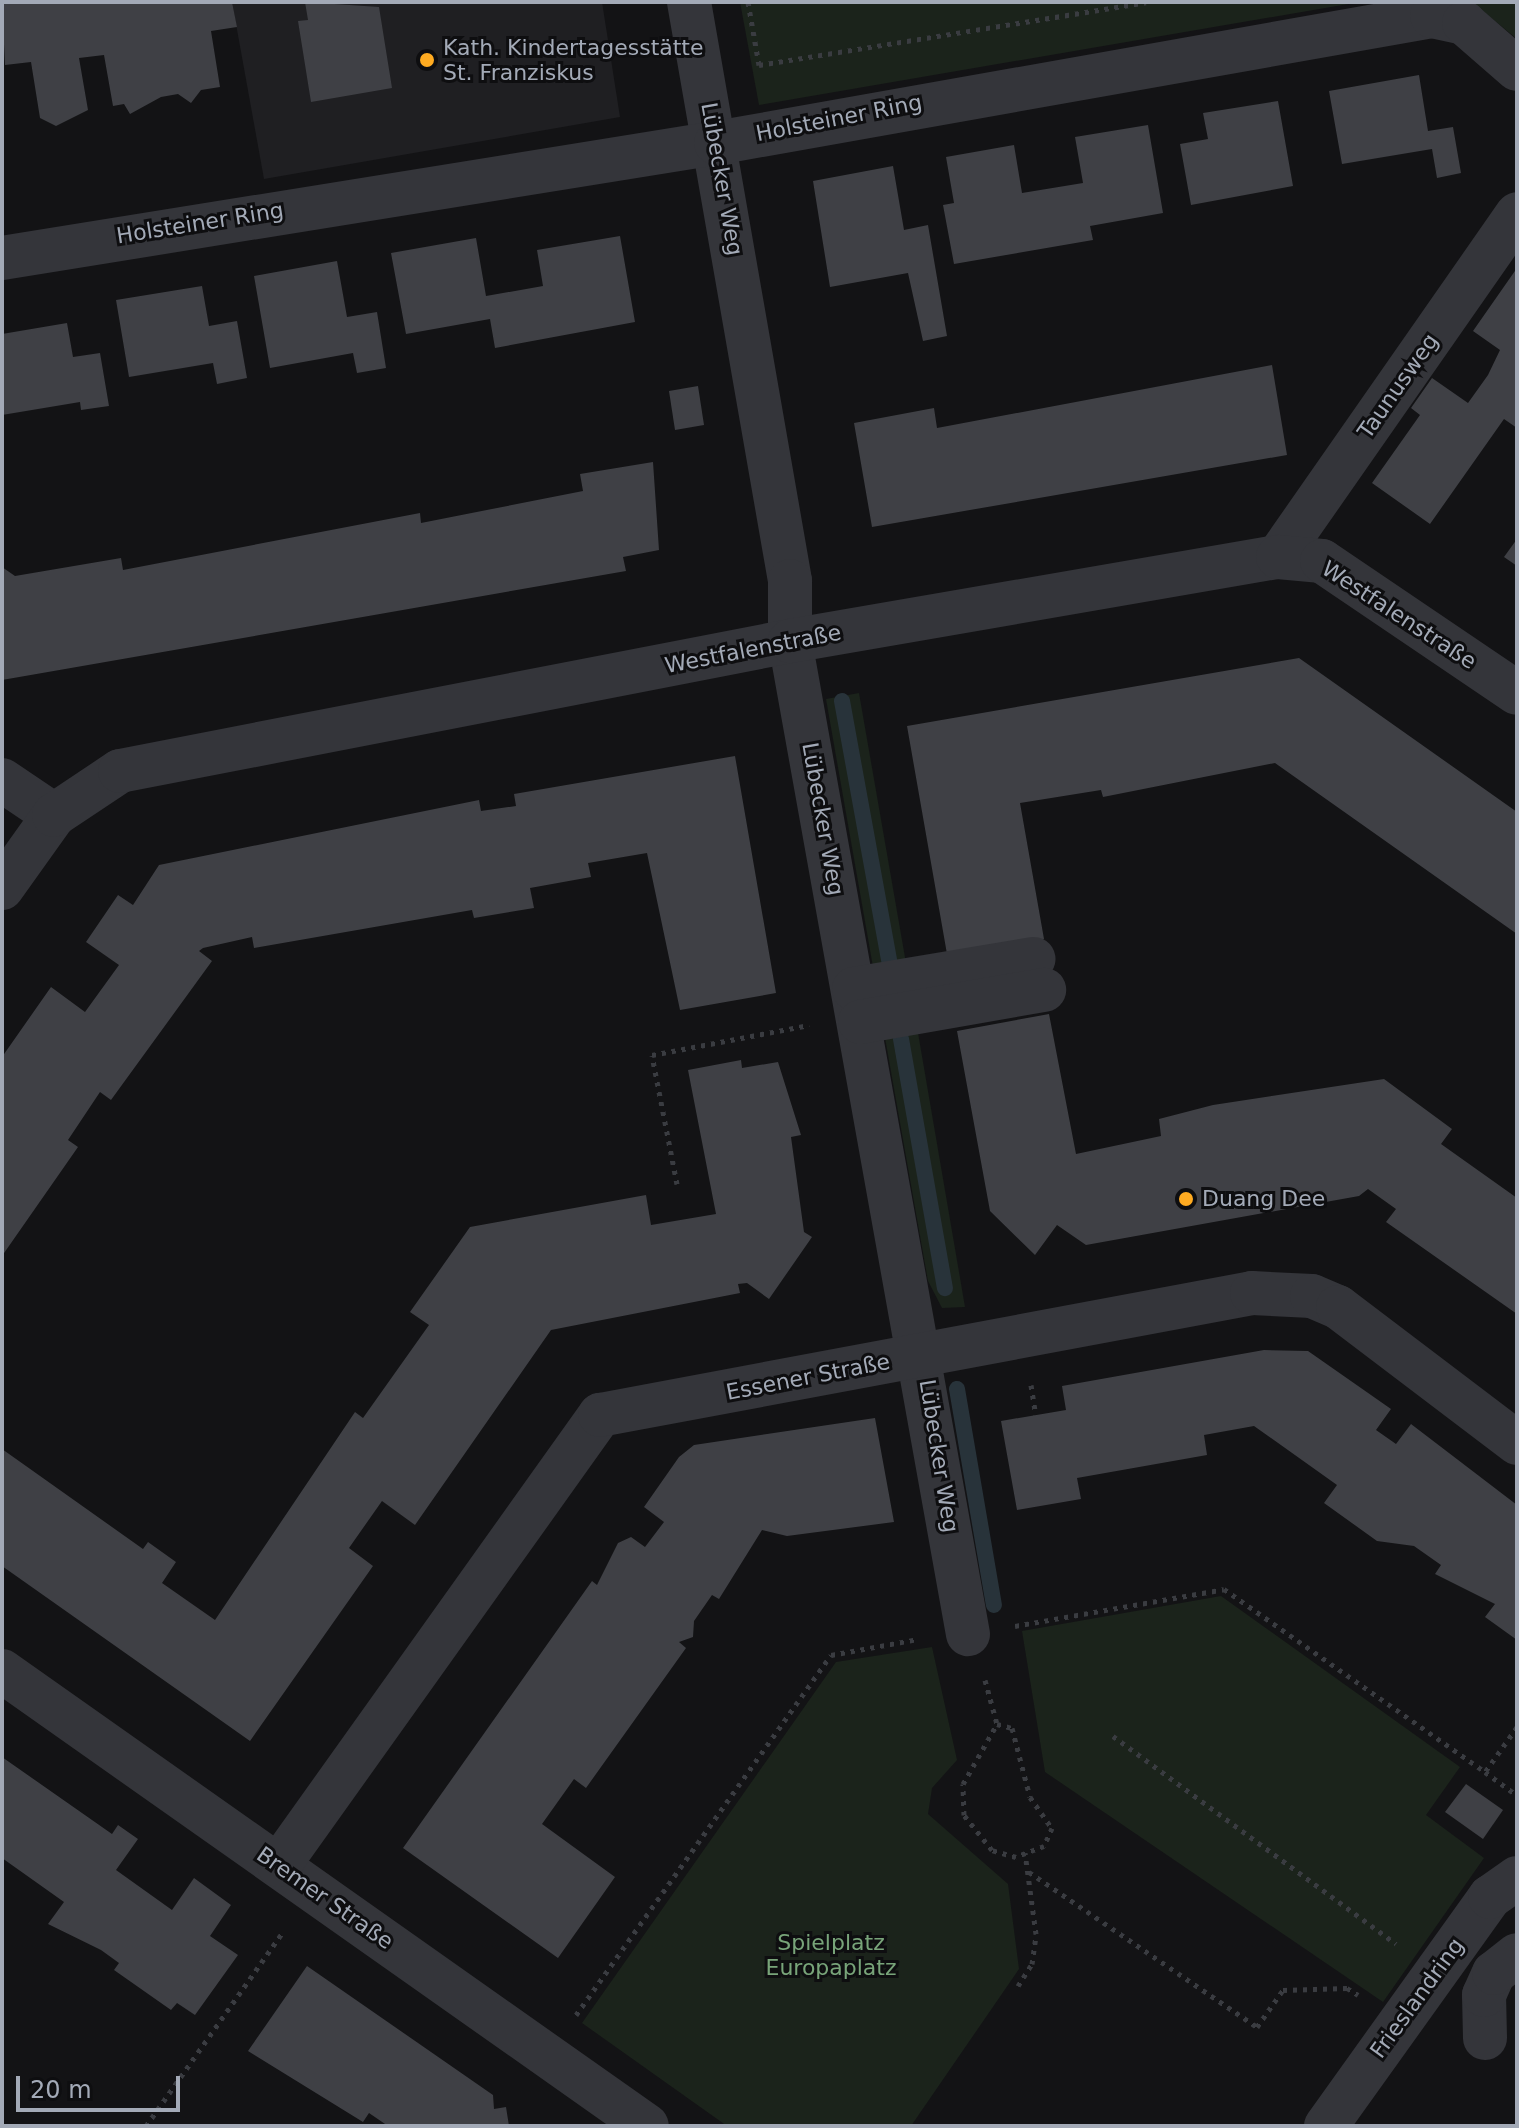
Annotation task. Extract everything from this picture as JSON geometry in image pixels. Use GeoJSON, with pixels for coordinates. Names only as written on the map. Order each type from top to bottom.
{"type":"FeatureCollection","features":[{"type":"Feature","properties":{"kind":"street","name":"Lübecker Weg"},"geometry":{"type":"LineString","coordinates":[[689,2],[790,581],[790,641],[922,1355],[968,1634]]}},
{"type":"Feature","properties":{"kind":"street","name":"Holsteiner Ring"},"geometry":{"type":"LineString","coordinates":[[2,258],[716,143],[1432,16],[1464,23],[1517,69]]}},
{"type":"Feature","properties":{"kind":"street","name":"Taunusweg"},"geometry":{"type":"LineString","coordinates":[[1278,557],[1517,214]]}},
{"type":"Feature","properties":{"kind":"street","name":"Westfalenstraße"},"geometry":{"type":"LineString","coordinates":[[2,888],[54,815],[120,771],[790,641],[1278,557],[1322,561],[1517,693]]}},
{"type":"Feature","properties":{"kind":"street"},"geometry":{"type":"LineString","coordinates":[[2,780],[54,815]]}},
{"type":"Feature","properties":{"kind":"street"},"geometry":{"type":"LineString","coordinates":[[858,1009],[1039,974]]}},
{"type":"Feature","properties":{"kind":"street","name":"Essener Straße"},"geometry":{"type":"LineString","coordinates":[[296,1877],[600,1415],[1252,1293],[1312,1296],[1338,1307],[1517,1443]]}},
{"type":"Feature","properties":{"kind":"street","name":"Bremer Straße"},"geometry":{"type":"LineString","coordinates":[[2,1671],[547,2054],[619,2118]]}},
{"type":"Feature","properties":{"kind":"street","name":"Frieslandring"},"geometry":{"type":"LineString","coordinates":[[1326,2126],[1490,1897],[1517,1878]]}},
{"type":"Feature","properties":{"kind":"street"},"geometry":{"type":"LineString","coordinates":[[1485,2038],[1484,1995],[1494,1973],[1517,1955]]}},
{"type":"Feature","properties":{"kind":"path"},"geometry":{"type":"LineString","coordinates":[[748,2],[759,65],[1146,2]]}},
{"type":"Feature","properties":{"kind":"path"},"geometry":{"type":"LineString","coordinates":[[677,1184],[652,1055],[858,1009]]}},
{"type":"Feature","properties":{"kind":"path"},"geometry":{"type":"LineString","coordinates":[[547,2054],[831,1655],[1224,1589],[1517,1795]]}},
{"type":"Feature","properties":{"kind":"path"},"geometry":{"type":"LineString","coordinates":[[997,1724],[1012,1728],[1030,1797],[1052,1828],[1044,1846],[1025,1853],[992,1850],[964,1815],[963,1784],[997,1724]]}},
{"type":"Feature","properties":{"kind":"path"},"geometry":{"type":"LineString","coordinates":[[1485,1772],[1517,1727]]}},
{"type":"Feature","properties":{"kind":"path"},"geometry":{"type":"LineString","coordinates":[[1113,1736],[1435,1973]]}},
{"type":"Feature","properties":{"kind":"path"},"geometry":{"type":"LineString","coordinates":[[1018,1986],[1032,1964],[1036,1934],[1025,1853]]}},
{"type":"Feature","properties":{"kind":"path"},"geometry":{"type":"LineString","coordinates":[[1029,1872],[1257,2027],[1283,1990],[1347,1988],[1399,2023]]}},
{"type":"Feature","properties":{"kind":"path"},"geometry":{"type":"LineString","coordinates":[[146,2126],[296,1877]]}},
{"type":"Feature","properties":{"kind":"shaded area","name":"Kath. Kindertagesstätte St. Franziskus"},"geometry":{"type":"Polygon","coordinates":[[[232,2],[602,2],[620,117],[264,179],[232,2]]]}},
{"type":"Feature","properties":{"kind":"green space"},"geometry":{"type":"Polygon","coordinates":[[[740,2],[1360,2],[759,105],[740,2]]]}},
{"type":"Feature","properties":{"kind":"green space"},"geometry":{"type":"Polygon","coordinates":[[[1472,2],[1517,2],[1517,39],[1495,21],[1472,2]]]}},
{"type":"Feature","properties":{"kind":"green space"},"geometry":{"type":"Polygon","coordinates":[[[859,693],[906,963],[873,967],[826,699],[859,693]]]}},
{"type":"Feature","properties":{"kind":"green space"},"geometry":{"type":"Polygon","coordinates":[[[917,1027],[965,1307],[942,1308],[928,1281],[884,1032],[917,1027]]]}},
{"type":"Feature","properties":{"kind":"green space"},"geometry":{"type":"Polygon","coordinates":[[[1221,1596],[1460,1767],[1426,1815],[1484,1858],[1383,2002],[1045,1772],[1022,1631],[1221,1596]]]}},
{"type":"Feature","properties":{"kind":"green space","name":"Spielplatz Europaplatz"},"geometry":{"type":"Polygon","coordinates":[[[932,1647],[957,1760],[932,1788],[928,1814],[1008,1884],[1019,1969],[911,2126],[727,2126],[582,2023],[836,1662],[932,1647]]]}},
{"type":"Feature","properties":{"kind":"building"},"geometry":{"type":"Polygon","coordinates":[[[232,2],[237,27],[211,31],[220,87],[201,90],[191,103],[178,94],[161,97],[130,114],[124,104],[113,106],[104,55],[79,58],[88,110],[56,126],[40,118],[31,62],[5,65],[2,3],[232,2]]]}},
{"type":"Feature","properties":{"kind":"building"},"geometry":{"type":"Polygon","coordinates":[[[305,2],[379,7],[392,88],[311,102],[298,21],[308,20],[305,2]]]}},
{"type":"Feature","properties":{"kind":"building"},"geometry":{"type":"Polygon","coordinates":[[[1419,75],[1428,131],[1453,127],[1461,173],[1437,178],[1432,149],[1342,164],[1329,91],[1419,75]]]}},
{"type":"Feature","properties":{"kind":"building"},"geometry":{"type":"Polygon","coordinates":[[[1278,101],[1293,186],[1191,205],[1180,144],[1208,139],[1203,113],[1278,101]]]}},
{"type":"Feature","properties":{"kind":"building"},"geometry":{"type":"Polygon","coordinates":[[[1148,125],[1163,213],[1090,226],[1093,240],[954,264],[943,205],[954,203],[946,157],[1014,145],[1022,193],[1083,183],[1075,137],[1148,125]]]}},
{"type":"Feature","properties":{"kind":"building"},"geometry":{"type":"Polygon","coordinates":[[[893,166],[904,230],[928,225],[947,336],[923,341],[908,273],[830,287],[813,181],[893,166]]]}},
{"type":"Feature","properties":{"kind":"building"},"geometry":{"type":"Polygon","coordinates":[[[620,236],[635,322],[495,348],[490,319],[406,334],[391,253],[476,238],[486,296],[543,286],[537,250],[620,236]]]}},
{"type":"Feature","properties":{"kind":"building"},"geometry":{"type":"Polygon","coordinates":[[[337,261],[347,317],[377,312],[386,368],[357,373],[353,353],[270,368],[254,276],[337,261]]]}},
{"type":"Feature","properties":{"kind":"building"},"geometry":{"type":"Polygon","coordinates":[[[1517,268],[1517,428],[1504,419],[1430,524],[1372,483],[1420,415],[1411,408],[1432,378],[1468,403],[1488,375],[1500,350],[1473,331],[1517,268]]]}},
{"type":"Feature","properties":{"kind":"building"},"geometry":{"type":"Polygon","coordinates":[[[202,286],[209,326],[237,321],[247,378],[217,384],[213,363],[129,377],[116,300],[202,286]]]}},
{"type":"Feature","properties":{"kind":"building"},"geometry":{"type":"Polygon","coordinates":[[[67,323],[73,357],[100,353],[109,406],[81,410],[80,402],[2,415],[2,334],[67,323]]]}},
{"type":"Feature","properties":{"kind":"building"},"geometry":{"type":"Polygon","coordinates":[[[1272,365],[1287,455],[872,527],[854,423],[934,408],[937,428],[1272,365]]]}},
{"type":"Feature","properties":{"kind":"building"},"geometry":{"type":"Polygon","coordinates":[[[698,386],[704,425],[675,430],[669,391],[698,386]]]}},
{"type":"Feature","properties":{"kind":"building"},"geometry":{"type":"Polygon","coordinates":[[[653,462],[659,550],[623,557],[626,571],[2,680],[2,567],[15,576],[121,558],[123,570],[420,513],[421,523],[583,491],[580,474],[653,462]]]}},
{"type":"Feature","properties":{"kind":"building"},"geometry":{"type":"Polygon","coordinates":[[[1517,539],[1517,566],[1504,557],[1517,539]]]}},
{"type":"Feature","properties":{"kind":"building"},"geometry":{"type":"Polygon","coordinates":[[[1299,658],[1517,812],[1517,934],[1275,763],[1103,797],[1101,790],[1020,803],[1044,939],[947,954],[907,726],[1299,658]]]}},
{"type":"Feature","properties":{"kind":"building"},"geometry":{"type":"Polygon","coordinates":[[[735,756],[776,993],[680,1010],[647,853],[588,863],[591,877],[530,888],[534,908],[474,918],[472,910],[254,948],[252,937],[203,948],[199,951],[212,961],[111,1100],[100,1092],[68,1140],[78,1147],[2,1256],[2,1057],[51,987],[85,1012],[119,965],[86,942],[118,895],[133,905],[159,865],[479,800],[481,811],[516,806],[514,794],[735,756]]]}},
{"type":"Feature","properties":{"kind":"building"},"geometry":{"type":"Polygon","coordinates":[[[1049,1014],[1076,1154],[1161,1136],[1159,1119],[1213,1105],[1384,1079],[1452,1129],[1441,1144],[1517,1198],[1517,1314],[1386,1222],[1396,1209],[1368,1189],[1359,1196],[1086,1245],[1057,1225],[1035,1255],[990,1211],[957,1031],[1049,1014]]]}},
{"type":"Feature","properties":{"kind":"building"},"geometry":{"type":"Polygon","coordinates":[[[741,1060],[742,1068],[778,1062],[801,1135],[791,1137],[804,1232],[812,1237],[769,1299],[747,1283],[738,1284],[740,1293],[551,1330],[415,1525],[382,1501],[349,1548],[373,1566],[250,1741],[2,1566],[2,1449],[143,1549],[148,1542],[176,1562],[162,1583],[215,1620],[355,1412],[363,1418],[429,1325],[410,1312],[470,1227],[646,1195],[651,1225],[716,1214],[688,1070],[741,1060]]]}},
{"type":"Feature","properties":{"kind":"building"},"geometry":{"type":"Polygon","coordinates":[[[1264,1350],[1308,1351],[1391,1409],[1376,1430],[1396,1444],[1411,1424],[1517,1505],[1517,1640],[1485,1617],[1495,1604],[1435,1574],[1441,1565],[1414,1546],[1377,1541],[1324,1503],[1337,1485],[1254,1426],[1204,1435],[1207,1455],[1077,1478],[1081,1499],[1017,1510],[1001,1421],[1066,1410],[1062,1386],[1264,1350]]]}},
{"type":"Feature","properties":{"kind":"building"},"geometry":{"type":"Polygon","coordinates":[[[875,1418],[894,1522],[787,1536],[762,1530],[719,1599],[712,1595],[694,1621],[693,1637],[679,1642],[686,1648],[586,1788],[574,1779],[542,1824],[615,1877],[558,1958],[403,1848],[592,1581],[597,1585],[618,1543],[631,1537],[645,1547],[664,1522],[644,1507],[679,1457],[694,1445],[875,1418]]]}},
{"type":"Feature","properties":{"kind":"building"},"geometry":{"type":"Polygon","coordinates":[[[2,1757],[112,1834],[118,1825],[138,1839],[116,1870],[172,1910],[194,1878],[231,1905],[210,1936],[238,1955],[195,2015],[177,2003],[171,2010],[114,1970],[119,1963],[101,1950],[48,1924],[64,1902],[2,1858],[2,1757]]]}},
{"type":"Feature","properties":{"kind":"building"},"geometry":{"type":"Polygon","coordinates":[[[1466,1784],[1503,1810],[1483,1839],[1445,1812],[1466,1784]]]}},
{"type":"Feature","properties":{"kind":"building"},"geometry":{"type":"Polygon","coordinates":[[[307,1966],[493,2095],[494,2109],[506,2107],[509,2126],[388,2126],[369,2113],[363,2122],[248,2051],[307,1966]]]}},
{"type":"Feature","properties":{"kind":"waterway"},"geometry":{"type":"LineString","coordinates":[[842,701],[889,960]]}},
{"type":"Feature","properties":{"kind":"waterway"},"geometry":{"type":"LineString","coordinates":[[901,1039],[945,1288]]}},
{"type":"Feature","properties":{"kind":"waterway"},"geometry":{"type":"LineString","coordinates":[[957,1389],[994,1605]]}},
{"type":"Feature","properties":{"kind":"place","name":"Kath. Kindertagesstätte St. Franziskus"},"geometry":{"type":"Point","coordinates":[427,60]}},
{"type":"Feature","properties":{"kind":"place","name":"Duang Dee"},"geometry":{"type":"Point","coordinates":[1186,1199]}}]}
